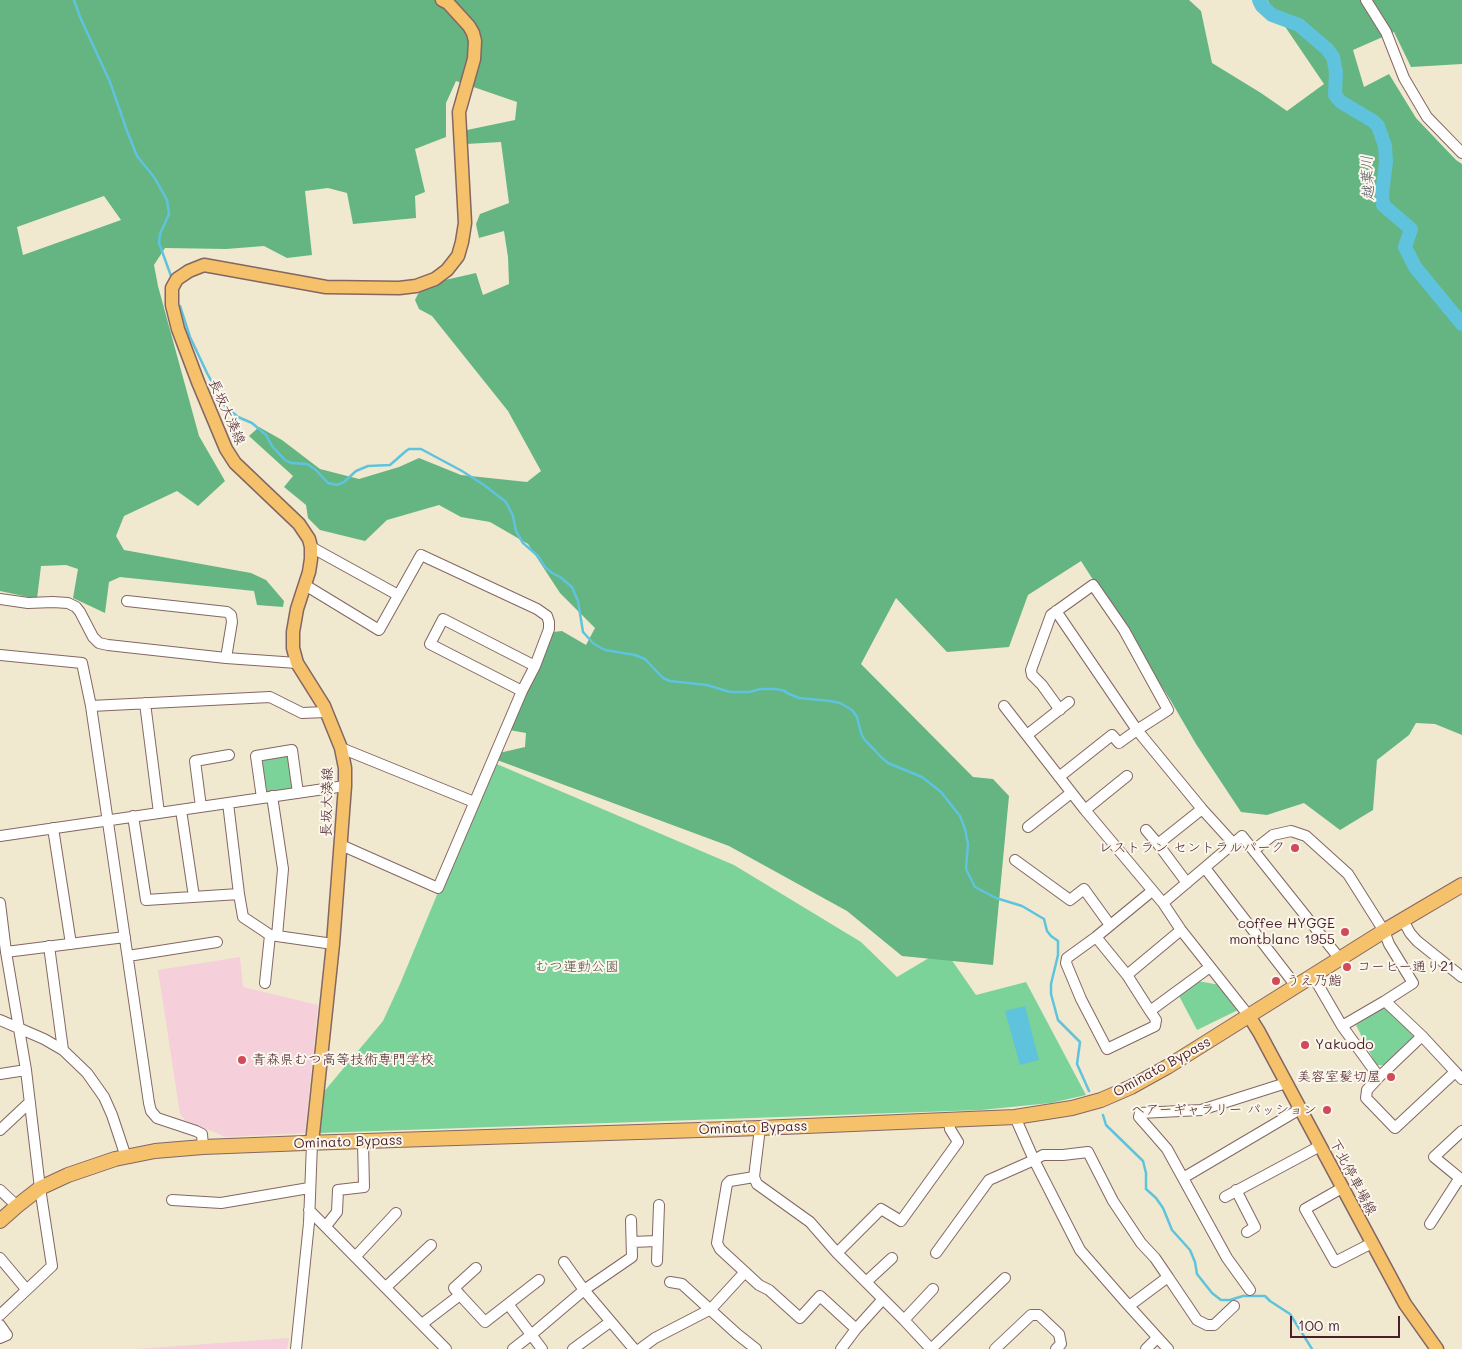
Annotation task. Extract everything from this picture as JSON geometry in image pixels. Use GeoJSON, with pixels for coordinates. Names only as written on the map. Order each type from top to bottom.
{"type":"FeatureCollection","features":[{"type":"Feature","properties":{"kind":"highway","name":"Ominato Bypass"},"geometry":{"type":"LineString","coordinates":[[0,1221],[40,1188],[86,1168],[155,1151],[203,1147],[1016,1118],[1072,1108],[1101,1100],[1131,1088],[1168,1067],[1462,884]]}},
{"type":"Feature","properties":{"kind":"main road","name":"長坂大湊線"},"geometry":{"type":"LineString","coordinates":[[312,1143],[333,944],[345,786],[341,748],[326,712],[297,664],[293,648],[293,632],[297,609],[309,572],[311,547],[309,539],[299,524],[235,463],[226,449],[178,329],[172,305],[172,288],[177,279],[189,271],[204,265],[326,286],[398,288],[416,286],[435,279],[446,270],[458,256],[465,223],[459,112],[474,59],[475,41],[469,26],[446,1]]}},
{"type":"Feature","properties":{"kind":"main road","name":"下北停車場線"},"geometry":{"type":"LineString","coordinates":[[1249,1016],[1405,1304],[1437,1349]]}},
{"type":"Feature","properties":{"kind":"street"},"geometry":{"type":"LineString","coordinates":[[1366,0],[1386,32],[1404,78],[1427,117],[1462,153]]}},
{"type":"Feature","properties":{"kind":"street"},"geometry":{"type":"LineString","coordinates":[[311,547],[398,595]]}},
{"type":"Feature","properties":{"kind":"street"},"geometry":{"type":"LineString","coordinates":[[305,584],[379,630],[421,555],[536,609],[547,616],[550,622],[535,666],[522,691],[438,888],[341,845]]}},
{"type":"Feature","properties":{"kind":"street"},"geometry":{"type":"LineString","coordinates":[[1059,778],[1112,735],[1119,743],[1168,710],[1138,654],[1093,585],[1051,615],[1031,670],[1032,675],[1042,685],[1060,710]]}},
{"type":"Feature","properties":{"kind":"street"},"geometry":{"type":"LineString","coordinates":[[0,600],[28,603],[68,603],[76,607],[80,612],[93,637],[99,643],[108,645],[297,664]]}},
{"type":"Feature","properties":{"kind":"street"},"geometry":{"type":"LineString","coordinates":[[127,601],[227,612],[231,615],[232,622],[226,658]]}},
{"type":"Feature","properties":{"kind":"street"},"geometry":{"type":"LineString","coordinates":[[1056,610],[1136,730],[1233,844]]}},
{"type":"Feature","properties":{"kind":"street"},"geometry":{"type":"LineString","coordinates":[[522,691],[430,644],[443,619],[535,666]]}},
{"type":"Feature","properties":{"kind":"street"},"geometry":{"type":"LineString","coordinates":[[0,655],[82,663],[91,706],[149,1103],[151,1111],[157,1118],[202,1134],[203,1147]]}},
{"type":"Feature","properties":{"kind":"street"},"geometry":{"type":"LineString","coordinates":[[91,706],[270,697],[302,713],[326,712]]}},
{"type":"Feature","properties":{"kind":"street"},"geometry":{"type":"LineString","coordinates":[[1027,735],[1069,702]]}},
{"type":"Feature","properties":{"kind":"street"},"geometry":{"type":"LineString","coordinates":[[145,703],[159,813]]}},
{"type":"Feature","properties":{"kind":"street"},"geometry":{"type":"LineString","coordinates":[[1004,706],[1071,793],[1163,903],[1181,930],[1249,1016]]}},
{"type":"Feature","properties":{"kind":"street"},"geometry":{"type":"LineString","coordinates":[[341,748],[474,802]]}},
{"type":"Feature","properties":{"kind":"street"},"geometry":{"type":"LineString","coordinates":[[265,983],[274,935],[282,869],[267,797],[256,756],[292,750],[298,793]]}},
{"type":"Feature","properties":{"kind":"street"},"geometry":{"type":"LineString","coordinates":[[201,807],[195,760],[229,755]]}},
{"type":"Feature","properties":{"kind":"street"},"geometry":{"type":"LineString","coordinates":[[1085,810],[1127,776]]}},
{"type":"Feature","properties":{"kind":"street"},"geometry":{"type":"LineString","coordinates":[[0,836],[345,786]]}},
{"type":"Feature","properties":{"kind":"street"},"geometry":{"type":"LineString","coordinates":[[1028,827],[1071,793]]}},
{"type":"Feature","properties":{"kind":"street"},"geometry":{"type":"LineString","coordinates":[[228,803],[238,894],[243,917],[274,935],[333,944]]}},
{"type":"Feature","properties":{"kind":"street"},"geometry":{"type":"LineString","coordinates":[[1158,844],[1202,809]]}},
{"type":"Feature","properties":{"kind":"street"},"geometry":{"type":"LineString","coordinates":[[181,810],[194,897]]}},
{"type":"Feature","properties":{"kind":"street"},"geometry":{"type":"LineString","coordinates":[[134,816],[146,900],[238,894]]}},
{"type":"Feature","properties":{"kind":"street"},"geometry":{"type":"LineString","coordinates":[[53,828],[70,944]]}},
{"type":"Feature","properties":{"kind":"street"},"geometry":{"type":"LineString","coordinates":[[1146,830],[1187,883]]}},
{"type":"Feature","properties":{"kind":"street"},"geometry":{"type":"LineString","coordinates":[[1254,850],[1273,835],[1291,831],[1306,836],[1348,874],[1384,931],[1389,944],[1413,983],[1342,1026]]}},
{"type":"Feature","properties":{"kind":"street"},"geometry":{"type":"LineString","coordinates":[[1163,903],[1242,836],[1340,959]]}},
{"type":"Feature","properties":{"kind":"street"},"geometry":{"type":"LineString","coordinates":[[1016,860],[1070,900],[1084,889],[1110,925]]}},
{"type":"Feature","properties":{"kind":"street"},"geometry":{"type":"LineString","coordinates":[[1205,868],[1296,986]]}},
{"type":"Feature","properties":{"kind":"street"},"geometry":{"type":"LineString","coordinates":[[1096,937],[1127,975],[1156,1020],[1155,1026],[1107,1049],[1081,998],[1066,962],[1067,958],[1152,891]]}},
{"type":"Feature","properties":{"kind":"street"},"geometry":{"type":"LineString","coordinates":[[0,903],[6,952],[26,1070],[40,1188],[52,1266],[0,1315]]}},
{"type":"Feature","properties":{"kind":"street"},"geometry":{"type":"LineString","coordinates":[[1403,920],[1417,941],[1462,978]]}},
{"type":"Feature","properties":{"kind":"street"},"geometry":{"type":"LineString","coordinates":[[1127,975],[1181,930]]}},
{"type":"Feature","properties":{"kind":"street"},"geometry":{"type":"LineString","coordinates":[[6,952],[125,937]]}},
{"type":"Feature","properties":{"kind":"street"},"geometry":{"type":"LineString","coordinates":[[128,956],[217,942]]}},
{"type":"Feature","properties":{"kind":"street"},"geometry":{"type":"LineString","coordinates":[[49,946],[63,1050]]}},
{"type":"Feature","properties":{"kind":"street"},"geometry":{"type":"LineString","coordinates":[[1150,1011],[1210,967]]}},
{"type":"Feature","properties":{"kind":"street"},"geometry":{"type":"LineString","coordinates":[[1313,976],[1342,1026],[1379,1077]]}},
{"type":"Feature","properties":{"kind":"street"},"geometry":{"type":"LineString","coordinates":[[1385,1001],[1422,1036],[1459,1076],[1395,1128],[1366,1098],[1367,1090],[1422,1036]]}},
{"type":"Feature","properties":{"kind":"street"},"geometry":{"type":"LineString","coordinates":[[0,1020],[44,1039],[63,1050],[87,1072],[104,1097],[126,1157]]}},
{"type":"Feature","properties":{"kind":"street"},"geometry":{"type":"LineString","coordinates":[[0,1074],[26,1070]]}},
{"type":"Feature","properties":{"kind":"street"},"geometry":{"type":"LineString","coordinates":[[1250,1290],[1227,1258],[1166,1149],[1139,1117],[1140,1113],[1201,1110],[1286,1083]]}},
{"type":"Feature","properties":{"kind":"street"},"geometry":{"type":"LineString","coordinates":[[0,1130],[30,1102]]}},
{"type":"Feature","properties":{"kind":"street"},"geometry":{"type":"LineString","coordinates":[[1183,1178],[1300,1109]]}},
{"type":"Feature","properties":{"kind":"street"},"geometry":{"type":"LineString","coordinates":[[1016,1118],[1034,1160],[1080,1250],[1168,1349]]}},
{"type":"Feature","properties":{"kind":"street"},"geometry":{"type":"LineString","coordinates":[[837,1253],[881,1209],[901,1221],[958,1142],[950,1130],[949,1120]]}},
{"type":"Feature","properties":{"kind":"street"},"geometry":{"type":"LineString","coordinates":[[760,1128],[754,1177],[757,1184],[810,1222],[837,1253],[931,1349],[1005,1278]]}},
{"type":"Feature","properties":{"kind":"street"},"geometry":{"type":"LineString","coordinates":[[1430,1224],[1461,1180],[1434,1157],[1462,1131]]}},
{"type":"Feature","properties":{"kind":"street"},"geometry":{"type":"LineString","coordinates":[[326,1226],[337,1212],[338,1190],[364,1187],[363,1142]]}},
{"type":"Feature","properties":{"kind":"street"},"geometry":{"type":"LineString","coordinates":[[296,1349],[301,1312],[309,1210],[312,1143]]}},
{"type":"Feature","properties":{"kind":"street"},"geometry":{"type":"LineString","coordinates":[[1225,1197],[1320,1146]]}},
{"type":"Feature","properties":{"kind":"street"},"geometry":{"type":"LineString","coordinates":[[936,1253],[989,1180],[1043,1155],[1063,1156],[1088,1152],[1113,1200],[1141,1243],[1155,1258],[1197,1320],[1206,1325],[1214,1324],[1234,1306]]}},
{"type":"Feature","properties":{"kind":"street"},"geometry":{"type":"LineString","coordinates":[[754,1177],[730,1181],[727,1184],[717,1243],[720,1249],[759,1285],[769,1290],[800,1318],[820,1296],[856,1329]]}},
{"type":"Feature","properties":{"kind":"street"},"geometry":{"type":"LineString","coordinates":[[172,1200],[221,1204],[310,1188]]}},
{"type":"Feature","properties":{"kind":"street"},"geometry":{"type":"LineString","coordinates":[[1342,1188],[1305,1209],[1335,1262],[1372,1244]]}},
{"type":"Feature","properties":{"kind":"street"},"geometry":{"type":"LineString","coordinates":[[0,1190],[17,1206]]}},
{"type":"Feature","properties":{"kind":"street"},"geometry":{"type":"LineString","coordinates":[[1236,1190],[1255,1227],[1247,1232]]}},
{"type":"Feature","properties":{"kind":"street"},"geometry":{"type":"LineString","coordinates":[[657,1261],[659,1205]]}},
{"type":"Feature","properties":{"kind":"street"},"geometry":{"type":"LineString","coordinates":[[309,1210],[446,1349]]}},
{"type":"Feature","properties":{"kind":"street"},"geometry":{"type":"LineString","coordinates":[[356,1256],[396,1213]]}},
{"type":"Feature","properties":{"kind":"street"},"geometry":{"type":"LineString","coordinates":[[513,1349],[584,1290],[632,1258],[631,1220]]}},
{"type":"Feature","properties":{"kind":"street"},"geometry":{"type":"LineString","coordinates":[[632,1242],[657,1241]]}},
{"type":"Feature","properties":{"kind":"street"},"geometry":{"type":"LineString","coordinates":[[386,1287],[431,1245]]}},
{"type":"Feature","properties":{"kind":"street"},"geometry":{"type":"LineString","coordinates":[[0,1258],[26,1289]]}},
{"type":"Feature","properties":{"kind":"street"},"geometry":{"type":"LineString","coordinates":[[866,1282],[892,1258]]}},
{"type":"Feature","properties":{"kind":"street"},"geometry":{"type":"LineString","coordinates":[[564,1262],[584,1290],[634,1349]]}},
{"type":"Feature","properties":{"kind":"street"},"geometry":{"type":"LineString","coordinates":[[476,1268],[454,1288],[485,1322],[539,1280]]}},
{"type":"Feature","properties":{"kind":"street"},"geometry":{"type":"LineString","coordinates":[[640,1349],[655,1338],[711,1309],[745,1272]]}},
{"type":"Feature","properties":{"kind":"street"},"geometry":{"type":"LineString","coordinates":[[1129,1306],[1168,1277]]}},
{"type":"Feature","properties":{"kind":"street"},"geometry":{"type":"LineString","coordinates":[[670,1282],[682,1284],[756,1349]]}},
{"type":"Feature","properties":{"kind":"street"},"geometry":{"type":"LineString","coordinates":[[904,1320],[933,1289]]}},
{"type":"Feature","properties":{"kind":"street"},"geometry":{"type":"LineString","coordinates":[[422,1324],[460,1295]]}},
{"type":"Feature","properties":{"kind":"street"},"geometry":{"type":"LineString","coordinates":[[841,1349],[883,1299]]}},
{"type":"Feature","properties":{"kind":"street"},"geometry":{"type":"LineString","coordinates":[[508,1304],[542,1349]]}},
{"type":"Feature","properties":{"kind":"street"},"geometry":{"type":"LineString","coordinates":[[994,1349],[1032,1315],[1039,1315],[1059,1334],[1061,1347]]}},
{"type":"Feature","properties":{"kind":"street"},"geometry":{"type":"LineString","coordinates":[[573,1349],[610,1322]]}},
{"type":"Feature","properties":{"kind":"street"},"geometry":{"type":"LineString","coordinates":[[0,1325],[7,1335],[0,1338]]}},
{"type":"Feature","properties":{"kind":"street"},"geometry":{"type":"LineString","coordinates":[[1146,1349],[1157,1338]]}},
{"type":"Feature","properties":{"kind":"shaded area","name":"青森県むつ高等技術専門学校"},"geometry":{"type":"Polygon","coordinates":[[[240,957],[243,987],[318,1005],[305,1133],[226,1137],[186,1121],[180,1114],[158,970],[240,957]]]}},
{"type":"Feature","properties":{"kind":"shaded area"},"geometry":{"type":"Polygon","coordinates":[[[289,1338],[287,1349],[137,1349],[289,1338]]]}},
{"type":"Feature","properties":{"kind":"green space"},"geometry":{"type":"Polygon","coordinates":[[[0,0],[1189,0],[1201,11],[1212,63],[1287,111],[1324,84],[1267,0],[1462,0],[1462,64],[1411,67],[1394,32],[1353,50],[1364,87],[1389,74],[1416,118],[1462,164],[1462,735],[1435,724],[1416,723],[1409,735],[1377,760],[1373,810],[1340,830],[1304,803],[1267,815],[1241,812],[1081,561],[1028,595],[1009,647],[947,652],[896,598],[861,664],[973,777],[993,779],[1009,796],[993,965],[902,956],[847,911],[729,846],[497,760],[499,753],[525,747],[526,733],[509,730],[553,632],[562,631],[586,645],[595,628],[560,593],[528,544],[490,522],[461,517],[439,505],[387,520],[365,541],[320,530],[308,518],[306,505],[284,487],[293,476],[249,436],[259,427],[282,440],[320,469],[359,479],[399,467],[419,458],[461,475],[527,482],[541,471],[508,411],[432,316],[419,309],[415,300],[419,292],[445,280],[476,273],[483,295],[509,284],[508,257],[504,231],[479,238],[476,224],[480,214],[509,203],[501,142],[466,144],[467,130],[515,120],[517,102],[456,81],[446,103],[446,137],[415,149],[425,192],[415,196],[416,218],[353,224],[347,193],[328,188],[305,191],[312,255],[287,258],[264,246],[226,249],[165,248],[154,265],[199,436],[225,481],[198,506],[177,491],[124,516],[116,536],[124,550],[251,573],[266,580],[284,601],[283,607],[257,605],[254,591],[120,577],[109,582],[105,613],[73,598],[78,569],[66,565],[41,566],[37,599],[0,591],[0,0]],[[104,196],[17,227],[23,255],[121,220],[104,196]]]}},
{"type":"Feature","properties":{"kind":"green space"},"geometry":{"type":"Polygon","coordinates":[[[285,755],[289,757],[293,789],[267,793],[263,758],[285,755]]]}},
{"type":"Feature","properties":{"kind":"green space","name":"むつ運動公園"},"geometry":{"type":"Polygon","coordinates":[[[492,762],[734,865],[861,942],[897,977],[944,949],[976,995],[1026,982],[1086,1095],[1051,1103],[981,1110],[319,1133],[322,1094],[383,1021],[492,762]]]}},
{"type":"Feature","properties":{"kind":"green space"},"geometry":{"type":"Polygon","coordinates":[[[1198,981],[1220,985],[1238,1010],[1197,1030],[1178,994],[1198,981]]]}},
{"type":"Feature","properties":{"kind":"green space"},"geometry":{"type":"Polygon","coordinates":[[[1382,1008],[1387,1008],[1413,1033],[1413,1040],[1386,1065],[1376,1065],[1356,1025],[1382,1008]]]}},
{"type":"Feature","properties":{"kind":"water"},"geometry":{"type":"Polygon","coordinates":[[[1025,1006],[1039,1060],[1020,1065],[1005,1011],[1025,1006]]]}},
{"type":"Feature","properties":{"kind":"waterway"},"geometry":{"type":"LineString","coordinates":[[74,0],[110,82],[137,156],[154,177],[167,200],[169,214],[160,234],[159,243],[171,276]]}},
{"type":"Feature","properties":{"kind":"waterway","name":"越葉川"},"geometry":{"type":"LineString","coordinates":[[1259,0],[1262,6],[1272,15],[1299,25],[1327,49],[1333,57],[1336,72],[1335,95],[1341,102],[1378,126],[1385,146],[1386,162],[1382,194],[1383,205],[1411,229],[1405,247],[1415,267],[1462,324]]}},
{"type":"Feature","properties":{"kind":"waterway"},"geometry":{"type":"LineString","coordinates":[[180,306],[190,337],[225,406],[238,417],[252,423],[266,435],[272,446],[285,460],[291,463],[307,464],[316,470],[328,483],[337,485],[344,482],[356,471],[368,466],[390,465],[409,449],[421,449],[462,471],[506,502],[513,516],[516,531],[523,543],[538,556],[545,567],[572,587],[578,601],[583,632],[594,644],[605,650],[635,655],[645,659],[663,678],[670,681],[707,685],[730,692],[776,689],[799,698],[840,703],[852,710],[857,717],[864,739],[881,757],[888,763],[922,777],[941,792],[960,816],[968,844],[966,869],[975,887],[996,898],[1022,906],[1044,919],[1047,931],[1058,941],[1058,955],[1051,984],[1051,994],[1058,1020],[1080,1042],[1077,1064],[1089,1091]]}},
{"type":"Feature","properties":{"kind":"waterway"},"geometry":{"type":"LineString","coordinates":[[1103,1115],[1106,1125],[1143,1161],[1146,1173],[1146,1189],[1163,1208],[1172,1230],[1190,1250],[1197,1274],[1212,1293],[1221,1300],[1230,1300],[1243,1296],[1265,1296],[1290,1314],[1312,1349]]}},
{"type":"Feature","properties":{"kind":"place","name":"レストラン セントラルパーク"},"geometry":{"type":"Point","coordinates":[1295,848]}},
{"type":"Feature","properties":{"kind":"place","name":"coffee HYGGE montblanc 1955"},"geometry":{"type":"Point","coordinates":[1345,932]}},
{"type":"Feature","properties":{"kind":"place","name":"コーヒー通り21"},"geometry":{"type":"Point","coordinates":[1347,967]}},
{"type":"Feature","properties":{"kind":"place","name":"うえ乃鮨"},"geometry":{"type":"Point","coordinates":[1276,981]}},
{"type":"Feature","properties":{"kind":"place","name":"Yakuodo"},"geometry":{"type":"Point","coordinates":[1305,1045]}},
{"type":"Feature","properties":{"kind":"place","name":"青森県むつ高等技術専門学校"},"geometry":{"type":"Point","coordinates":[242,1060]}},
{"type":"Feature","properties":{"kind":"place","name":"美容室髪切屋"},"geometry":{"type":"Point","coordinates":[1391,1077]}},
{"type":"Feature","properties":{"kind":"place","name":"ヘアーギャラリー パッション"},"geometry":{"type":"Point","coordinates":[1327,1110]}}]}
